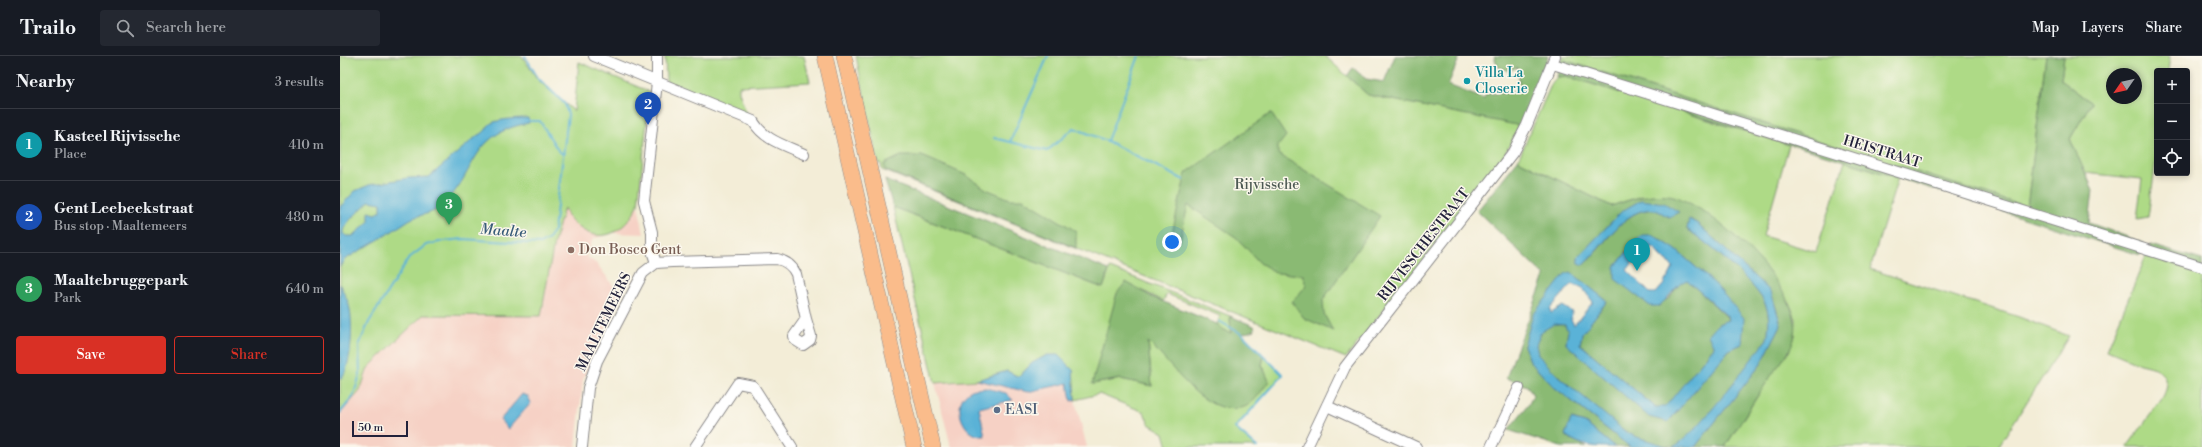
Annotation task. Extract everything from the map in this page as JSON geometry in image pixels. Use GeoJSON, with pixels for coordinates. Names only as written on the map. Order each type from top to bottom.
{"type":"FeatureCollection","features":[{"type":"Feature","properties":{"kind":"highway"},"geometry":{"type":"LineString","coordinates":[[825,56],[914,447]]}},
{"type":"Feature","properties":{"kind":"highway"},"geometry":{"type":"LineString","coordinates":[[844,56],[933,447]]}},
{"type":"Feature","properties":{"kind":"street"},"geometry":{"type":"LineString","coordinates":[[594,56],[753,121],[758,130],[766,137],[804,154]]}},
{"type":"Feature","properties":{"kind":"street"},"geometry":{"type":"LineString","coordinates":[[657,56],[657,82],[644,201],[652,232],[652,251],[656,264],[777,259],[784,260],[794,268],[806,319]]}},
{"type":"Feature","properties":{"kind":"street","name":"HEISTRAAT"},"geometry":{"type":"LineString","coordinates":[[1554,60],[2202,267]]}},
{"type":"Feature","properties":{"kind":"street","name":"RIJVISSCHESTRAAT"},"geometry":{"type":"LineString","coordinates":[[1307,447],[1345,367],[1513,152],[1554,60]]}},
{"type":"Feature","properties":{"kind":"street","name":"MAALTEMEERS"},"geometry":{"type":"LineString","coordinates":[[582,447],[591,376],[636,283],[644,273],[656,264]]}},
{"type":"Feature","properties":{"kind":"street"},"geometry":{"type":"LineString","coordinates":[[695,447],[738,383],[753,386],[792,447]]}},
{"type":"Feature","properties":{"kind":"street"},"geometry":{"type":"LineString","coordinates":[[1491,447],[1519,388]]}},
{"type":"Feature","properties":{"kind":"street"},"geometry":{"type":"LineString","coordinates":[[1327,406],[1416,447]]}},
{"type":"Feature","properties":{"kind":"shaded area","name":"Don Bosco Gent"},"geometry":{"type":"Polygon","coordinates":[[[579,62],[650,92],[638,205],[644,234],[613,233],[593,239],[586,256],[597,264],[621,296],[590,361],[583,380],[576,447],[340,447],[340,414],[360,391],[368,368],[423,315],[541,316],[554,243],[564,206],[579,62]]]}},
{"type":"Feature","properties":{"kind":"shaded area"},"geometry":{"type":"Polygon","coordinates":[[[977,380],[1028,392],[1068,383],[1071,400],[1075,400],[1087,447],[951,447],[935,383],[977,380]]]}},
{"type":"Feature","properties":{"kind":"green space"},"geometry":{"type":"Polygon","coordinates":[[[340,56],[522,56],[538,80],[574,111],[579,62],[650,92],[638,205],[633,215],[619,229],[611,234],[602,235],[593,235],[583,231],[571,220],[564,208],[554,243],[541,316],[423,315],[368,368],[360,391],[340,414],[340,56]]]}},
{"type":"Feature","properties":{"kind":"green space"},"geometry":{"type":"Polygon","coordinates":[[[665,56],[804,56],[810,82],[739,86],[739,92],[747,115],[666,81],[665,56]]]}},
{"type":"Feature","properties":{"kind":"green space","name":"Rijvissche"},"geometry":{"type":"Polygon","coordinates":[[[856,56],[1325,56],[1368,95],[1521,123],[1502,159],[1346,358],[882,170],[881,164],[878,163],[856,56]]]}},
{"type":"Feature","properties":{"kind":"green space"},"geometry":{"type":"Polygon","coordinates":[[[1395,56],[1460,56],[1448,85],[1484,99],[1486,94],[1519,92],[1517,67],[1509,71],[1498,67],[1494,56],[1548,56],[1543,73],[1521,126],[1368,95],[1347,76],[1353,68],[1366,79],[1384,82],[1395,56]]]}},
{"type":"Feature","properties":{"kind":"green space"},"geometry":{"type":"Polygon","coordinates":[[[1562,56],[2046,56],[2027,207],[1561,59],[1562,56]]]}},
{"type":"Feature","properties":{"kind":"green space"},"geometry":{"type":"Polygon","coordinates":[[[2046,56],[2064,56],[2061,80],[2091,103],[2070,139],[2093,190],[2089,223],[2144,243],[2140,255],[1845,161],[1566,76],[1557,77],[1561,59],[2027,207],[2046,56]]]}},
{"type":"Feature","properties":{"kind":"green space"},"geometry":{"type":"Polygon","coordinates":[[[2064,56],[2170,56],[2168,68],[2154,68],[2154,174],[2148,217],[2137,219],[2142,179],[2085,173],[2070,139],[2091,103],[2061,80],[2064,56]]]}},
{"type":"Feature","properties":{"kind":"green space"},"geometry":{"type":"Polygon","coordinates":[[[1566,76],[1789,145],[1763,236],[1816,252],[1845,161],[1898,178],[1870,269],[2019,317],[2069,336],[1998,447],[1725,447],[1771,375],[1789,352],[1795,335],[1796,319],[1788,300],[1698,207],[1641,196],[1611,206],[1518,160],[1552,83],[1557,77],[1566,76]]]}},
{"type":"Feature","properties":{"kind":"green space"},"geometry":{"type":"Polygon","coordinates":[[[1271,113],[1286,136],[1278,146],[1278,154],[1380,216],[1323,300],[1324,314],[1333,331],[1304,318],[1292,302],[1306,286],[1303,275],[1277,273],[1260,263],[1237,238],[1188,205],[1180,241],[1171,238],[1186,173],[1271,113]]]}},
{"type":"Feature","properties":{"kind":"green space"},"geometry":{"type":"Polygon","coordinates":[[[901,156],[922,156],[966,175],[986,189],[1010,199],[1023,199],[1076,231],[1076,248],[885,170],[884,164],[901,156]]]}},
{"type":"Feature","properties":{"kind":"green space"},"geometry":{"type":"Polygon","coordinates":[[[1518,160],[1611,206],[1650,195],[1673,196],[1690,203],[1732,233],[1771,275],[1785,296],[1794,317],[1795,335],[1788,352],[1759,393],[1725,447],[1695,447],[1761,364],[1781,325],[1771,292],[1698,224],[1690,219],[1687,229],[1731,264],[1761,297],[1766,306],[1769,318],[1768,330],[1767,339],[1697,429],[1677,446],[1667,446],[1648,442],[1633,436],[1599,410],[1567,384],[1544,362],[1536,350],[1537,341],[1542,332],[1549,326],[1553,324],[1565,324],[1568,331],[1566,344],[1668,422],[1729,350],[1742,344],[1714,283],[1675,249],[1653,235],[1637,239],[1615,267],[1650,306],[1668,299],[1682,281],[1687,280],[1727,317],[1728,321],[1718,324],[1708,335],[1714,347],[1665,408],[1655,407],[1580,344],[1582,334],[1607,301],[1571,273],[1533,315],[1524,346],[1531,363],[1554,387],[1630,447],[1615,447],[1585,423],[1572,419],[1565,435],[1586,447],[1561,447],[1508,430],[1529,404],[1533,395],[1527,386],[1506,378],[1545,276],[1477,211],[1518,160]],[[1664,203],[1622,211],[1578,257],[1578,262],[1583,265],[1624,221],[1634,214],[1644,210],[1655,210],[1669,217],[1664,203]]]}},
{"type":"Feature","properties":{"kind":"green space"},"geometry":{"type":"Polygon","coordinates":[[[885,180],[1109,270],[1103,288],[893,207],[885,180]]]}},
{"type":"Feature","properties":{"kind":"green space"},"geometry":{"type":"Polygon","coordinates":[[[893,207],[1103,288],[1110,268],[1230,316],[1231,333],[1224,330],[1217,324],[1220,316],[1167,294],[1163,301],[1139,289],[1092,384],[1121,379],[1152,386],[1148,341],[1167,360],[1265,370],[1262,365],[1264,356],[1283,375],[1235,428],[1257,447],[1168,447],[1164,433],[1149,424],[1144,412],[1099,394],[1075,400],[1073,370],[1032,363],[1019,377],[1007,371],[977,380],[935,383],[893,207]]]}},
{"type":"Feature","properties":{"kind":"green space"},"geometry":{"type":"Polygon","coordinates":[[[2150,245],[2202,260],[2202,273],[2146,256],[2150,245]]]}},
{"type":"Feature","properties":{"kind":"green space"},"geometry":{"type":"Polygon","coordinates":[[[2146,256],[2202,273],[2202,447],[2127,447],[2164,396],[2167,386],[2164,376],[2156,368],[2140,364],[2107,350],[2146,256]]]}},
{"type":"Feature","properties":{"kind":"green space"},"geometry":{"type":"Polygon","coordinates":[[[1126,282],[1152,297],[1217,324],[1224,330],[1231,333],[1230,316],[1254,326],[1255,330],[1242,334],[1264,356],[1262,365],[1269,381],[1257,397],[1245,407],[1241,408],[1227,408],[1214,404],[1189,386],[1148,342],[1152,386],[1121,379],[1092,384],[1117,293],[1126,282]]]}},
{"type":"Feature","properties":{"kind":"water"},"geometry":{"type":"Polygon","coordinates":[[[528,118],[529,123],[509,128],[494,136],[484,146],[462,182],[440,207],[433,212],[409,220],[344,260],[340,267],[340,207],[355,191],[369,185],[408,178],[429,177],[492,123],[501,120],[528,118]],[[369,201],[349,221],[343,233],[346,236],[353,236],[369,221],[369,212],[376,214],[381,211],[381,203],[369,201]]]}},
{"type":"Feature","properties":{"kind":"water"},"geometry":{"type":"Polygon","coordinates":[[[1641,200],[1664,203],[1679,212],[1669,217],[1655,210],[1644,210],[1634,214],[1615,230],[1583,265],[1578,262],[1578,257],[1622,211],[1641,200]]]}},
{"type":"Feature","properties":{"kind":"water"},"geometry":{"type":"Polygon","coordinates":[[[1689,219],[1698,224],[1771,292],[1781,325],[1761,364],[1695,447],[1672,447],[1693,431],[1721,399],[1767,339],[1769,326],[1766,306],[1761,297],[1731,264],[1687,229],[1689,219]]]}},
{"type":"Feature","properties":{"kind":"water"},"geometry":{"type":"Polygon","coordinates":[[[1643,235],[1653,235],[1675,249],[1714,283],[1744,318],[1742,344],[1729,350],[1668,422],[1649,417],[1566,344],[1568,331],[1565,325],[1554,324],[1541,332],[1536,345],[1538,355],[1558,376],[1626,432],[1669,447],[1630,447],[1554,387],[1531,363],[1524,346],[1533,315],[1565,274],[1571,272],[1607,301],[1582,334],[1580,344],[1655,407],[1665,407],[1714,347],[1708,335],[1718,324],[1728,320],[1727,316],[1687,280],[1680,284],[1659,306],[1650,306],[1615,279],[1615,267],[1637,239],[1643,235]],[[1646,246],[1627,270],[1650,293],[1656,293],[1664,284],[1664,281],[1668,278],[1673,268],[1667,260],[1660,257],[1660,254],[1659,255],[1655,248],[1649,248],[1646,246]],[[1572,284],[1550,309],[1551,313],[1563,306],[1572,312],[1571,319],[1574,325],[1593,302],[1583,289],[1572,284]]]}},
{"type":"Feature","properties":{"kind":"water"},"geometry":{"type":"Polygon","coordinates":[[[340,284],[347,300],[351,317],[351,346],[347,366],[340,380],[340,284]]]}},
{"type":"Feature","properties":{"kind":"water"},"geometry":{"type":"Polygon","coordinates":[[[1047,355],[1058,355],[1073,370],[1075,400],[1071,401],[1068,383],[1028,392],[977,380],[1007,371],[1019,377],[1032,363],[1047,355]]]}},
{"type":"Feature","properties":{"kind":"water"},"geometry":{"type":"Polygon","coordinates":[[[986,388],[1006,393],[1013,400],[979,408],[985,436],[978,436],[970,431],[962,420],[960,414],[961,401],[970,391],[986,388]]]}},
{"type":"Feature","properties":{"kind":"water"},"geometry":{"type":"Polygon","coordinates":[[[522,394],[528,396],[531,403],[508,429],[500,420],[522,394]]]}},
{"type":"Feature","properties":{"kind":"water"},"geometry":{"type":"Polygon","coordinates":[[[1571,419],[1585,423],[1615,447],[1589,446],[1571,439],[1565,435],[1571,419]]]}},
{"type":"Feature","properties":{"kind":"waterway","name":"Maalte"},"geometry":{"type":"LineString","coordinates":[[340,413],[353,397],[360,375],[359,345],[369,322],[409,258],[426,245],[444,241],[463,239],[540,244],[549,239],[554,230],[568,115],[565,104],[538,78],[525,56]]}},
{"type":"Feature","properties":{"kind":"waterway"},"geometry":{"type":"LineString","coordinates":[[1010,142],[1048,56]]}},
{"type":"Feature","properties":{"kind":"waterway"},"geometry":{"type":"LineString","coordinates":[[994,138],[1047,151],[1074,128],[1107,141],[1139,56]]}},
{"type":"Feature","properties":{"kind":"waterway"},"geometry":{"type":"LineString","coordinates":[[529,121],[540,121],[559,152],[564,154]]}},
{"type":"Feature","properties":{"kind":"waterway"},"geometry":{"type":"LineString","coordinates":[[1107,141],[1184,180]]}},
{"type":"Feature","properties":{"kind":"waterway"},"geometry":{"type":"LineString","coordinates":[[1219,321],[1242,334],[1283,375],[1235,428],[1257,447]]}},
{"type":"Feature","properties":{"kind":"place","name":"Villa La Closerie"},"geometry":{"type":"Point","coordinates":[1467,81]}},
{"type":"Feature","properties":{"kind":"place","name":"Gent Leebeekstraat"},"geometry":{"type":"Point","coordinates":[648,125]}},
{"type":"Feature","properties":{"kind":"place","name":"Maaltebruggepark"},"geometry":{"type":"Point","coordinates":[449,225]}},
{"type":"Feature","properties":{"kind":"place","name":"Don Bosco Gent"},"geometry":{"type":"Point","coordinates":[571,250]}},
{"type":"Feature","properties":{"kind":"place","name":"Kasteel Rijvissche"},"geometry":{"type":"Point","coordinates":[1637,271]}},
{"type":"Feature","properties":{"kind":"place","name":"EASI"},"geometry":{"type":"Point","coordinates":[997,410]}}]}
